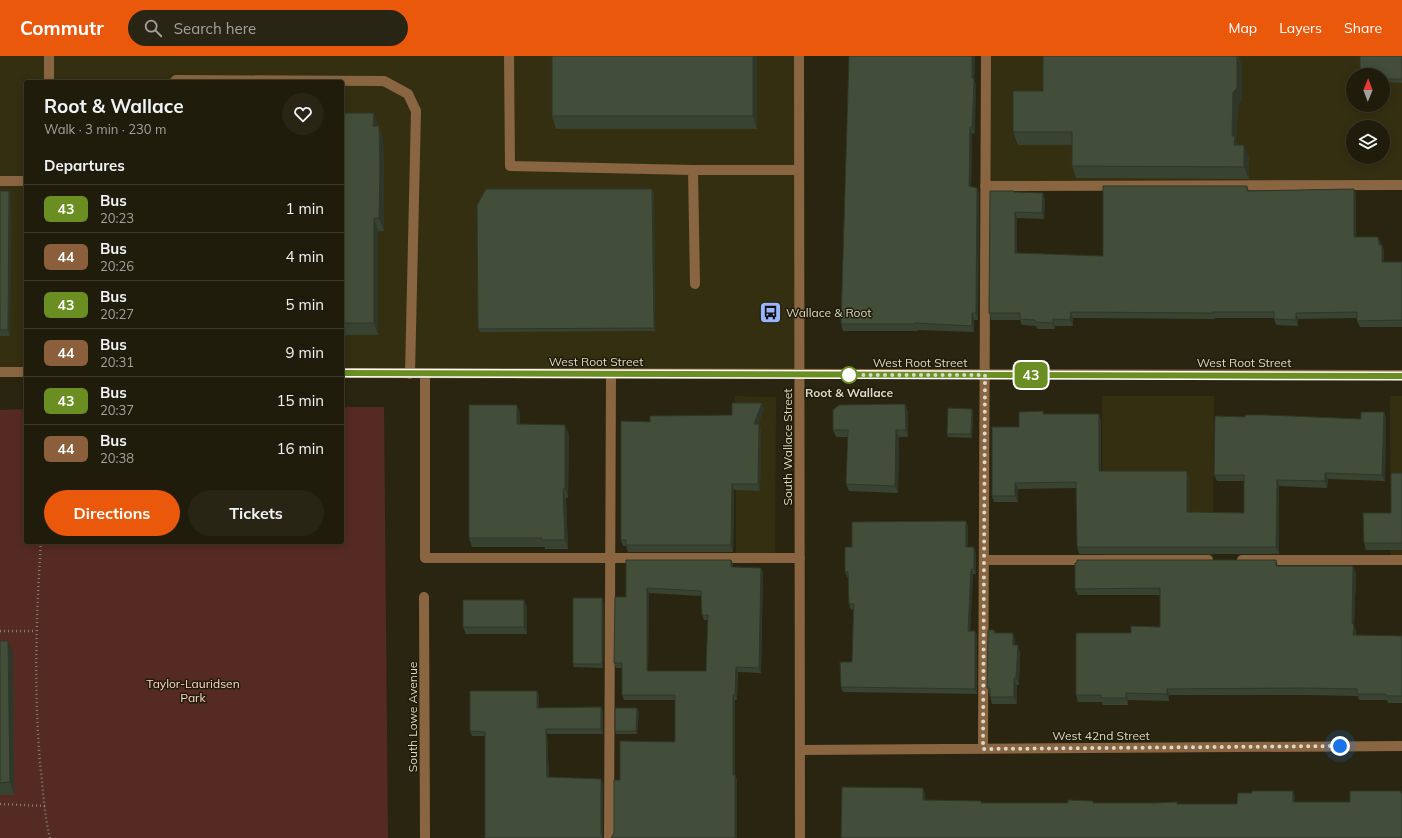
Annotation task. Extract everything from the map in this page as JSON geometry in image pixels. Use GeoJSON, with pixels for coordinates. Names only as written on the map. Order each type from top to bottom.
{"type":"FeatureCollection","features":[{"type":"Feature","properties":{"kind":"street"},"geometry":{"type":"LineString","coordinates":[[49,56],[49,80]]}},
{"type":"Feature","properties":{"kind":"street"},"geometry":{"type":"LineString","coordinates":[[509,56],[510,166],[693,170],[799,170]]}},
{"type":"Feature","properties":{"kind":"street","name":"South Wallace Street"},"geometry":{"type":"LineString","coordinates":[[799,56],[800,838]]}},
{"type":"Feature","properties":{"kind":"street"},"geometry":{"type":"LineString","coordinates":[[983,749],[985,375],[984,186],[986,56]]}},
{"type":"Feature","properties":{"kind":"street"},"geometry":{"type":"LineString","coordinates":[[344,81],[384,81],[408,94],[416,111],[410,374]]}},
{"type":"Feature","properties":{"kind":"street"},"geometry":{"type":"LineString","coordinates":[[693,170],[695,284]]}},
{"type":"Feature","properties":{"kind":"street"},"geometry":{"type":"LineString","coordinates":[[0,181],[24,181]]}},
{"type":"Feature","properties":{"kind":"street"},"geometry":{"type":"LineString","coordinates":[[984,186],[1402,185]]}},
{"type":"Feature","properties":{"kind":"street"},"geometry":{"type":"LineString","coordinates":[[0,372],[24,372]]}},
{"type":"Feature","properties":{"kind":"street","name":"West Root Street"},"geometry":{"type":"LineString","coordinates":[[344,373],[1402,376]]}},
{"type":"Feature","properties":{"kind":"street"},"geometry":{"type":"LineString","coordinates":[[425,374],[425,558],[800,558]]}},
{"type":"Feature","properties":{"kind":"street"},"geometry":{"type":"LineString","coordinates":[[609,838],[609,558],[611,374]]}},
{"type":"Feature","properties":{"kind":"street"},"geometry":{"type":"LineString","coordinates":[[984,560],[1402,560]]}},
{"type":"Feature","properties":{"kind":"street","name":"South Lowe Avenue"},"geometry":{"type":"LineString","coordinates":[[424,597],[426,838]]}},
{"type":"Feature","properties":{"kind":"street","name":"West 42nd Street"},"geometry":{"type":"LineString","coordinates":[[800,750],[1402,746]]}},
{"type":"Feature","properties":{"kind":"path"},"geometry":{"type":"LineString","coordinates":[[41,544],[36,631],[37,724],[45,806],[50,838]]}},
{"type":"Feature","properties":{"kind":"path"},"geometry":{"type":"LineString","coordinates":[[0,631],[36,631]]}},
{"type":"Feature","properties":{"kind":"path"},"geometry":{"type":"LineString","coordinates":[[0,804],[45,806]]}},
{"type":"Feature","properties":{"kind":"shaded area"},"geometry":{"type":"Polygon","coordinates":[[[0,56],[803,56],[800,376],[344,375],[344,80],[24,80],[24,375],[0,375],[0,56]]]}},
{"type":"Feature","properties":{"kind":"shaded area"},"geometry":{"type":"Polygon","coordinates":[[[986,56],[1402,56],[1402,185],[985,186],[986,56]]]}},
{"type":"Feature","properties":{"kind":"shaded area"},"geometry":{"type":"Polygon","coordinates":[[[735,396],[776,397],[775,558],[736,558],[735,396]]]}},
{"type":"Feature","properties":{"kind":"shaded area"},"geometry":{"type":"Polygon","coordinates":[[[1102,396],[1214,396],[1213,560],[1103,560],[1102,396]]]}},
{"type":"Feature","properties":{"kind":"shaded area"},"geometry":{"type":"Polygon","coordinates":[[[1390,396],[1402,396],[1402,560],[1391,560],[1390,396]]]}},
{"type":"Feature","properties":{"kind":"green space","name":"Taylor-Lauridsen Park"},"geometry":{"type":"Polygon","coordinates":[[[344,407],[384,407],[388,838],[0,838],[0,410],[24,409],[24,544],[344,544],[344,407]]]}},
{"type":"Feature","properties":{"kind":"building"},"geometry":{"type":"Polygon","coordinates":[[[552,56],[753,56],[753,116],[552,116],[552,56]]]}},
{"type":"Feature","properties":{"kind":"building"},"geometry":{"type":"Polygon","coordinates":[[[849,56],[972,56],[972,78],[974,78],[972,127],[970,127],[969,186],[977,188],[976,313],[972,313],[972,326],[915,323],[841,324],[849,56]]]}},
{"type":"Feature","properties":{"kind":"building"},"geometry":{"type":"Polygon","coordinates":[[[1043,56],[1237,56],[1237,88],[1233,92],[1232,136],[1235,136],[1234,145],[1244,145],[1244,167],[1072,166],[1072,132],[1013,132],[1013,91],[1043,91],[1043,56]]]}},
{"type":"Feature","properties":{"kind":"building"},"geometry":{"type":"Polygon","coordinates":[[[1360,56],[1402,56],[1402,79],[1390,79],[1390,68],[1360,68],[1360,56]]]}},
{"type":"Feature","properties":{"kind":"building"},"geometry":{"type":"Polygon","coordinates":[[[344,113],[374,113],[373,126],[379,126],[379,218],[374,218],[374,323],[344,323],[344,113]]]}},
{"type":"Feature","properties":{"kind":"building"},"geometry":{"type":"Polygon","coordinates":[[[1103,186],[1247,186],[1247,191],[1354,189],[1354,237],[1378,237],[1379,245],[1382,245],[1382,262],[1402,262],[1402,320],[1357,321],[1357,312],[1296,313],[1296,320],[1274,319],[1274,312],[1071,312],[1070,320],[1053,319],[1053,323],[1020,319],[1020,313],[989,313],[990,191],[1043,193],[1042,213],[1015,212],[1015,253],[1103,256],[1103,186]]]}},
{"type":"Feature","properties":{"kind":"building"},"geometry":{"type":"Polygon","coordinates":[[[486,189],[652,189],[654,328],[478,329],[477,205],[486,189]]]}},
{"type":"Feature","properties":{"kind":"building"},"geometry":{"type":"Polygon","coordinates":[[[0,191],[9,191],[8,330],[0,330],[0,191]]]}},
{"type":"Feature","properties":{"kind":"building"},"geometry":{"type":"Polygon","coordinates":[[[732,403],[762,403],[754,424],[759,424],[758,484],[732,484],[731,545],[626,545],[626,540],[621,540],[621,421],[650,422],[650,416],[732,415],[732,403]]]}},
{"type":"Feature","properties":{"kind":"building"},"geometry":{"type":"Polygon","coordinates":[[[905,404],[906,430],[896,430],[895,486],[846,484],[848,430],[833,430],[833,410],[839,405],[905,404]]]}},
{"type":"Feature","properties":{"kind":"building"},"geometry":{"type":"Polygon","coordinates":[[[469,405],[517,405],[517,424],[565,425],[565,489],[563,489],[565,540],[542,540],[542,538],[469,538],[469,405]]]}},
{"type":"Feature","properties":{"kind":"building"},"geometry":{"type":"Polygon","coordinates":[[[948,408],[972,409],[971,434],[947,434],[948,408]]]}},
{"type":"Feature","properties":{"kind":"building"},"geometry":{"type":"Polygon","coordinates":[[[1043,411],[1043,414],[1099,414],[1099,471],[1187,471],[1187,512],[1244,513],[1244,475],[1214,475],[1215,416],[1245,417],[1245,415],[1266,415],[1361,419],[1361,412],[1384,412],[1382,475],[1325,473],[1325,481],[1277,480],[1276,547],[1077,547],[1076,482],[1015,483],[1015,496],[992,496],[992,427],[1019,427],[1019,412],[1043,411]]]}},
{"type":"Feature","properties":{"kind":"building"},"geometry":{"type":"Polygon","coordinates":[[[1391,473],[1402,473],[1402,543],[1364,543],[1363,513],[1391,513],[1391,473]]]}},
{"type":"Feature","properties":{"kind":"building"},"geometry":{"type":"Polygon","coordinates":[[[966,521],[966,547],[974,547],[974,569],[971,569],[968,631],[975,631],[975,689],[841,687],[840,662],[852,662],[854,604],[849,604],[848,572],[845,572],[845,547],[852,547],[852,522],[966,521]]]}},
{"type":"Feature","properties":{"kind":"building"},"geometry":{"type":"Polygon","coordinates":[[[626,560],[731,560],[731,567],[761,568],[759,668],[736,667],[735,695],[733,695],[735,838],[611,838],[614,833],[614,780],[620,780],[620,741],[675,742],[675,695],[622,695],[622,663],[614,663],[615,597],[626,597],[626,560]],[[647,588],[647,671],[706,671],[708,615],[702,615],[701,591],[647,588]]]}},
{"type":"Feature","properties":{"kind":"building"},"geometry":{"type":"Polygon","coordinates":[[[1077,560],[1276,560],[1276,566],[1353,566],[1353,635],[1402,636],[1402,696],[1386,696],[1386,694],[1357,694],[1357,689],[1303,688],[1167,689],[1167,694],[1126,693],[1126,698],[1101,698],[1101,695],[1076,695],[1076,633],[1131,633],[1131,626],[1160,627],[1160,588],[1075,589],[1075,563],[1077,563],[1077,560]]]}},
{"type":"Feature","properties":{"kind":"building"},"geometry":{"type":"Polygon","coordinates":[[[573,598],[602,598],[602,664],[573,664],[573,598]]]}},
{"type":"Feature","properties":{"kind":"building"},"geometry":{"type":"Polygon","coordinates":[[[463,600],[524,600],[524,627],[463,627],[463,600]]]}},
{"type":"Feature","properties":{"kind":"building"},"geometry":{"type":"Polygon","coordinates":[[[988,630],[994,630],[994,633],[1013,633],[1013,645],[1018,645],[1016,678],[1014,678],[1014,697],[990,697],[990,688],[987,688],[988,630]]]}},
{"type":"Feature","properties":{"kind":"building"},"geometry":{"type":"Polygon","coordinates":[[[0,641],[8,641],[10,782],[0,783],[0,641]]]}},
{"type":"Feature","properties":{"kind":"building"},"geometry":{"type":"Polygon","coordinates":[[[470,691],[537,691],[537,708],[601,707],[601,729],[546,729],[547,777],[601,779],[601,834],[603,838],[485,838],[485,732],[470,731],[470,691]]]}},
{"type":"Feature","properties":{"kind":"building"},"geometry":{"type":"Polygon","coordinates":[[[615,708],[637,708],[636,731],[615,731],[615,708]]]}},
{"type":"Feature","properties":{"kind":"building"},"geometry":{"type":"Polygon","coordinates":[[[842,787],[923,788],[923,800],[981,801],[981,803],[1068,803],[1068,800],[1093,801],[1093,803],[1177,802],[1177,804],[1237,804],[1238,793],[1252,793],[1252,791],[1293,791],[1293,802],[1350,802],[1350,791],[1401,791],[1402,838],[841,838],[842,787]]]}},
{"type":"Feature","properties":{"kind":"bus line","name":"43"},"geometry":{"type":"LineString","coordinates":[[344,373],[1402,376]]}},
{"type":"Feature","properties":{"kind":"place","name":"Wallace & Root"},"geometry":{"type":"Point","coordinates":[770,312]}},
{"type":"Feature","properties":{"kind":"place","name":"Root & Wallace"},"geometry":{"type":"Point","coordinates":[849,375]}},
{"type":"Feature","properties":{"kind":"route"},"geometry":{"type":"LineString","coordinates":[[849,375],[985,375],[983,749],[1340,746]]}}]}
